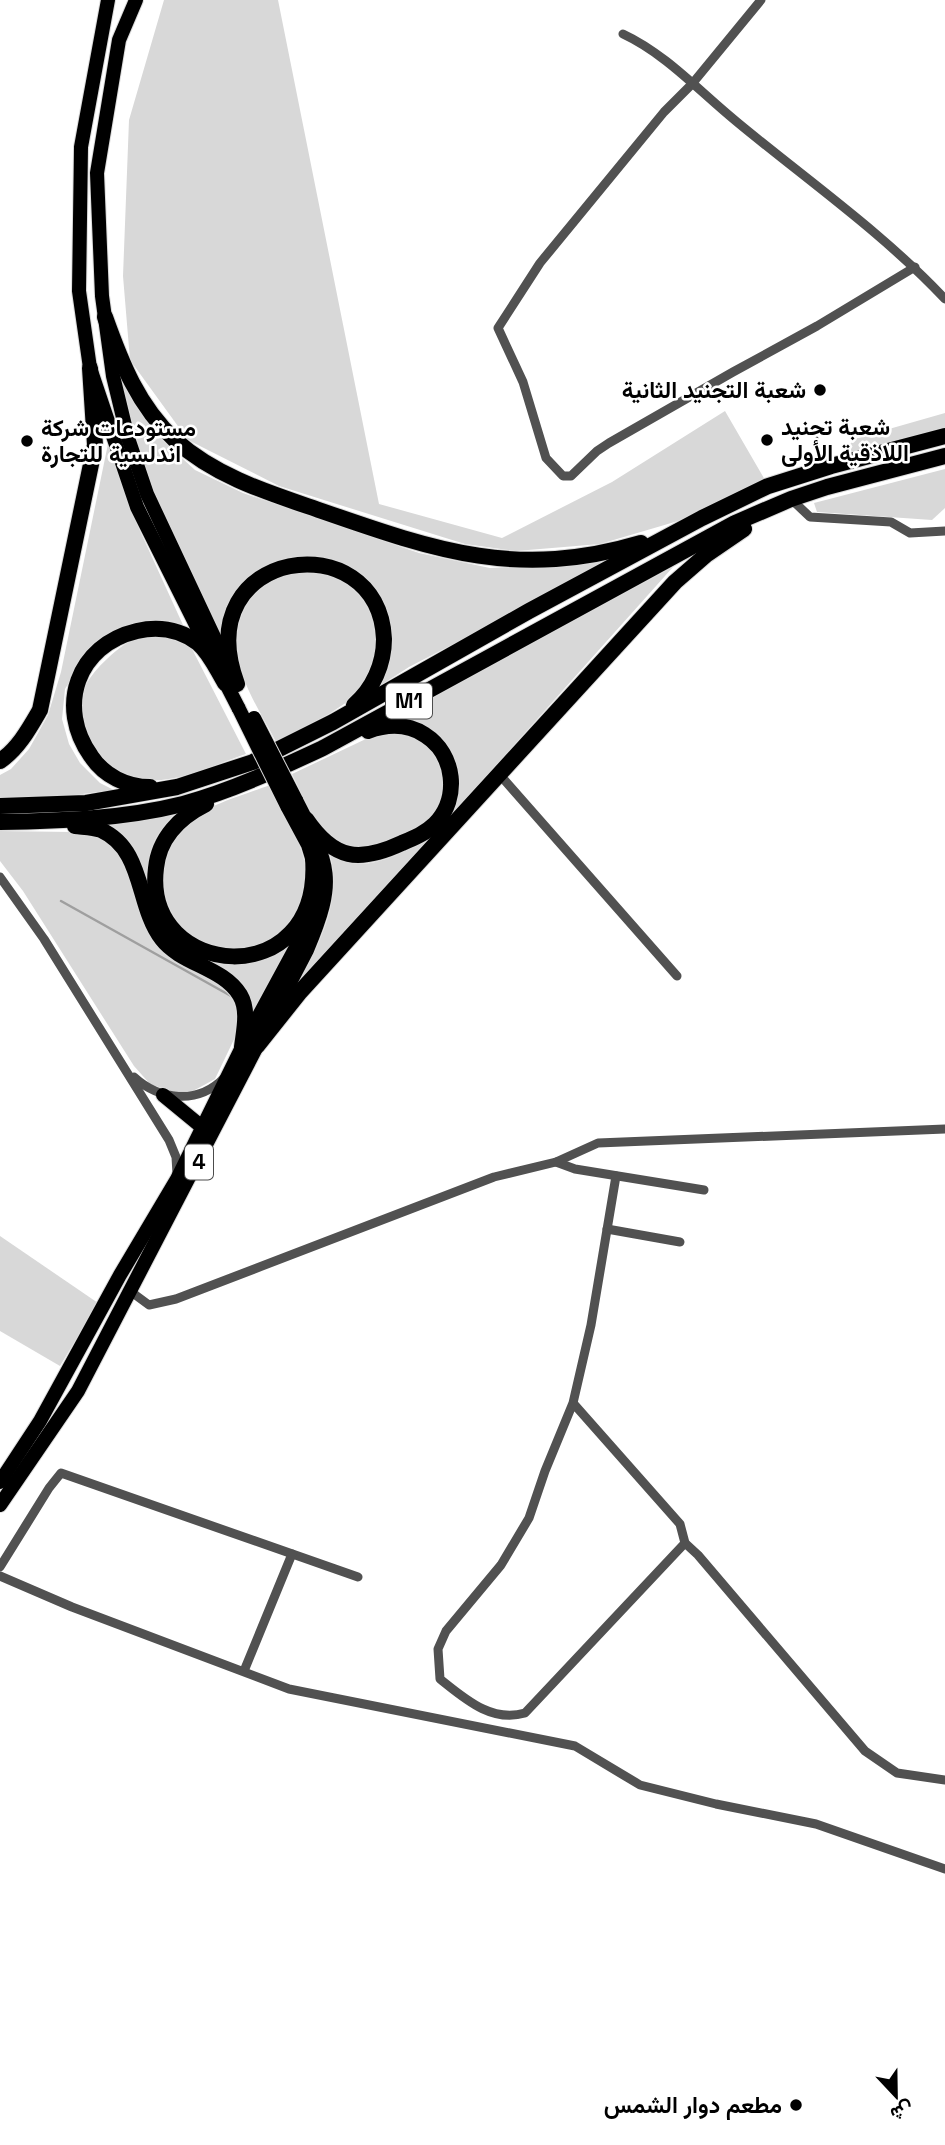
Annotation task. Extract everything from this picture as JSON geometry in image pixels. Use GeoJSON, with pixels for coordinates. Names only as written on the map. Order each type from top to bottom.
{"type":"FeatureCollection","features":[{"type":"Feature","properties":{"kind":"highway"},"geometry":{"type":"LineString","coordinates":[[105,317],[124,370],[138,395],[153,416],[189,452],[233,478],[266,492],[398,537],[482,557],[522,561],[552,560],[596,554],[640,543],[702,518]]}},
{"type":"Feature","properties":{"kind":"highway"},"geometry":{"type":"LineString","coordinates":[[0,761],[26,735],[40,710],[95,445],[90,368]]}},
{"type":"Feature","properties":{"kind":"highway","name":"M1"},"geometry":{"type":"LineString","coordinates":[[0,806],[86,803],[177,787],[253,762],[333,722],[529,611],[702,518],[768,486],[831,466],[945,436]]}},
{"type":"Feature","properties":{"kind":"highway","name":"M1"},"geometry":{"type":"LineString","coordinates":[[0,822],[100,817],[183,804],[262,776],[323,748],[735,523],[790,499],[827,487],[945,456]]}},
{"type":"Feature","properties":{"kind":"highway"},"geometry":{"type":"LineString","coordinates":[[250,1046],[675,582],[706,555],[790,499]]}},
{"type":"Feature","properties":{"kind":"highway"},"geometry":{"type":"LineString","coordinates":[[231,683],[227,639],[232,614],[245,592],[265,575],[288,566],[311,564],[334,569],[354,580],[370,597],[381,622],[384,645],[379,670],[366,692],[333,722]]}},
{"type":"Feature","properties":{"kind":"highway"},"geometry":{"type":"LineString","coordinates":[[177,787],[136,787],[108,774],[94,762],[78,734],[75,720],[76,688],[81,675],[98,649],[114,640],[150,628],[164,628],[178,632],[200,645],[231,683]]}},
{"type":"Feature","properties":{"kind":"highway"},"geometry":{"type":"LineString","coordinates":[[306,819],[331,848],[357,856],[375,854],[426,831],[444,811],[450,793],[451,775],[446,758],[435,743],[411,728],[383,726],[323,748]]}},
{"type":"Feature","properties":{"kind":"highway"},"geometry":{"type":"LineString","coordinates":[[262,776],[190,813],[165,839],[155,874],[157,899],[167,921],[183,939],[204,952],[240,957],[264,951],[285,938],[302,919],[311,896],[313,858]]}},
{"type":"Feature","properties":{"kind":"highway"},"geometry":{"type":"LineString","coordinates":[[45,821],[100,829],[119,841],[131,857],[151,923],[164,942],[228,982],[239,994],[244,1005],[250,1046]]}},
{"type":"Feature","properties":{"kind":"main road"},"geometry":{"type":"LineString","coordinates":[[108,0],[81,147],[79,291],[90,368],[136,507],[231,683]]}},
{"type":"Feature","properties":{"kind":"main road"},"geometry":{"type":"LineString","coordinates":[[136,0],[119,40],[97,173],[105,317],[113,376],[128,438],[147,494],[231,683],[292,803]]}},
{"type":"Feature","properties":{"kind":"main road","name":"4"},"geometry":{"type":"LineString","coordinates":[[0,1482],[40,1420],[120,1275],[207,1131],[229,1073],[250,1046],[307,950],[326,896],[326,867],[306,819],[292,803]]}},
{"type":"Feature","properties":{"kind":"main road","name":"4"},"geometry":{"type":"LineString","coordinates":[[0,1505],[78,1391],[250,1046],[309,918],[316,883],[313,858],[292,803]]}},
{"type":"Feature","properties":{"kind":"main road"},"geometry":{"type":"LineString","coordinates":[[163,1095],[207,1131]]}},
{"type":"Feature","properties":{"kind":"street"},"geometry":{"type":"LineString","coordinates":[[761,0],[692,84],[664,112],[540,263],[498,328],[523,382],[546,458],[563,477],[571,476],[609,443],[808,332],[915,267]]}},
{"type":"Feature","properties":{"kind":"street"},"geometry":{"type":"LineString","coordinates":[[622,34],[677,71],[915,267],[945,299]]}},
{"type":"Feature","properties":{"kind":"street"},"geometry":{"type":"LineString","coordinates":[[790,499],[810,517],[891,522],[909,533],[945,531]]}},
{"type":"Feature","properties":{"kind":"street"},"geometry":{"type":"LineString","coordinates":[[500,775],[677,976]]}},
{"type":"Feature","properties":{"kind":"street"},"geometry":{"type":"LineString","coordinates":[[0,877],[44,939],[169,1140],[176,1157],[177,1179]]}},
{"type":"Feature","properties":{"kind":"street"},"geometry":{"type":"LineString","coordinates":[[124,1068],[145,1087],[176,1097],[198,1093],[219,1084],[229,1073]]}},
{"type":"Feature","properties":{"kind":"street"},"geometry":{"type":"LineString","coordinates":[[130,1291],[149,1305],[176,1299],[494,1177],[556,1162],[598,1143],[945,1129]]}},
{"type":"Feature","properties":{"kind":"street"},"geometry":{"type":"LineString","coordinates":[[556,1162],[575,1169],[704,1190]]}},
{"type":"Feature","properties":{"kind":"street"},"geometry":{"type":"LineString","coordinates":[[616,1176],[591,1325],[573,1404],[529,1518],[500,1565],[446,1631],[438,1649],[440,1679],[480,1709],[512,1717],[525,1713],[685,1543]]}},
{"type":"Feature","properties":{"kind":"street"},"geometry":{"type":"LineString","coordinates":[[607,1229],[680,1242]]}},
{"type":"Feature","properties":{"kind":"street"},"geometry":{"type":"LineString","coordinates":[[573,1404],[680,1524],[685,1543],[865,1751],[897,1773],[945,1780]]}},
{"type":"Feature","properties":{"kind":"street"},"geometry":{"type":"LineString","coordinates":[[0,1567],[61,1473],[359,1577]]}},
{"type":"Feature","properties":{"kind":"street"},"geometry":{"type":"LineString","coordinates":[[244,1671],[292,1554]]}},
{"type":"Feature","properties":{"kind":"street"},"geometry":{"type":"LineString","coordinates":[[0,1576],[72,1607],[289,1689],[575,1746],[640,1785],[716,1804],[816,1824],[945,1869]]}},
{"type":"Feature","properties":{"kind":"shaded area"},"geometry":{"type":"Polygon","coordinates":[[[164,0],[278,0],[379,504],[502,538],[612,482],[725,411],[765,480],[678,521],[600,544],[516,551],[465,544],[279,486],[188,440],[130,360],[123,276],[129,120],[164,0]]]}},
{"type":"Feature","properties":{"kind":"shaded area"},"geometry":{"type":"Polygon","coordinates":[[[122,382],[158,436],[195,470],[243,493],[419,553],[490,568],[592,563],[625,555],[409,667],[378,687],[391,641],[385,606],[371,584],[352,568],[328,558],[302,556],[277,561],[253,574],[231,600],[221,635],[152,489],[133,435],[122,382]]]}},
{"type":"Feature","properties":{"kind":"shaded area"},"geometry":{"type":"Polygon","coordinates":[[[945,413],[945,429],[846,455],[845,451],[854,439],[945,413]]]}},
{"type":"Feature","properties":{"kind":"shaded area"},"geometry":{"type":"Polygon","coordinates":[[[109,439],[136,522],[183,625],[161,620],[124,631],[90,648],[65,689],[62,719],[69,744],[80,763],[100,783],[114,790],[59,797],[0,797],[0,775],[11,769],[29,749],[48,715],[61,672],[109,439]]]}},
{"type":"Feature","properties":{"kind":"shaded area"},"geometry":{"type":"Polygon","coordinates":[[[945,469],[945,508],[932,520],[817,512],[814,503],[945,469]]]}},
{"type":"Feature","properties":{"kind":"shaded area"},"geometry":{"type":"Polygon","coordinates":[[[673,567],[448,819],[456,798],[435,736],[420,723],[389,719],[673,567]]]}},
{"type":"Feature","properties":{"kind":"shaded area"},"geometry":{"type":"Polygon","coordinates":[[[305,568],[343,578],[371,608],[377,628],[377,650],[368,679],[350,700],[276,742],[244,680],[236,648],[237,631],[242,614],[256,589],[269,581],[305,568]]]}},
{"type":"Feature","properties":{"kind":"shaded area"},"geometry":{"type":"Polygon","coordinates":[[[164,636],[191,647],[246,754],[166,780],[128,778],[103,759],[83,733],[78,708],[81,695],[96,671],[121,647],[138,638],[164,636]]]}},
{"type":"Feature","properties":{"kind":"shaded area"},"geometry":{"type":"Polygon","coordinates":[[[387,732],[408,735],[428,747],[440,766],[443,777],[442,799],[431,817],[398,838],[360,849],[347,847],[331,839],[321,829],[292,774],[370,737],[387,732]]]}},
{"type":"Feature","properties":{"kind":"shaded area"},"geometry":{"type":"Polygon","coordinates":[[[270,785],[297,839],[305,862],[306,881],[301,902],[282,930],[260,944],[225,949],[203,943],[185,930],[172,912],[164,891],[163,869],[169,847],[191,819],[224,802],[270,785]]]}},
{"type":"Feature","properties":{"kind":"shaded area"},"geometry":{"type":"Polygon","coordinates":[[[174,814],[155,840],[149,860],[148,880],[152,900],[160,918],[172,934],[204,957],[233,963],[259,958],[291,943],[250,1016],[243,992],[229,975],[165,937],[156,923],[137,857],[129,843],[118,832],[102,825],[174,814]]]}},
{"type":"Feature","properties":{"kind":"shaded area"},"geometry":{"type":"Polygon","coordinates":[[[0,831],[71,832],[101,836],[127,862],[143,919],[158,947],[224,988],[238,1005],[239,1029],[215,1079],[193,1091],[170,1091],[150,1084],[134,1066],[23,891],[0,861],[0,831]]]}},
{"type":"Feature","properties":{"kind":"shaded area"},"geometry":{"type":"Polygon","coordinates":[[[428,840],[299,982],[321,936],[331,905],[333,872],[330,855],[351,863],[371,863],[428,840]]]}},
{"type":"Feature","properties":{"kind":"shaded area"},"geometry":{"type":"Polygon","coordinates":[[[0,1236],[98,1303],[60,1366],[0,1331],[0,1236]]]}},
{"type":"Feature","properties":{"kind":"waterway"},"geometry":{"type":"LineString","coordinates":[[61,901],[231,996]]}},
{"type":"Feature","properties":{"kind":"place","name":"شعبة التجنيد الثانية"},"geometry":{"type":"Point","coordinates":[820,390]}},
{"type":"Feature","properties":{"kind":"place","name":"شعبة تجنيد اللاذقية الأولى"},"geometry":{"type":"Point","coordinates":[767,440]}},
{"type":"Feature","properties":{"kind":"place","name":"مستودعات شركة اندلسية للتجارة"},"geometry":{"type":"Point","coordinates":[27,441]}},
{"type":"Feature","properties":{"kind":"place","name":"مطعم دوار الشمس"},"geometry":{"type":"Point","coordinates":[796,2105]}}]}
